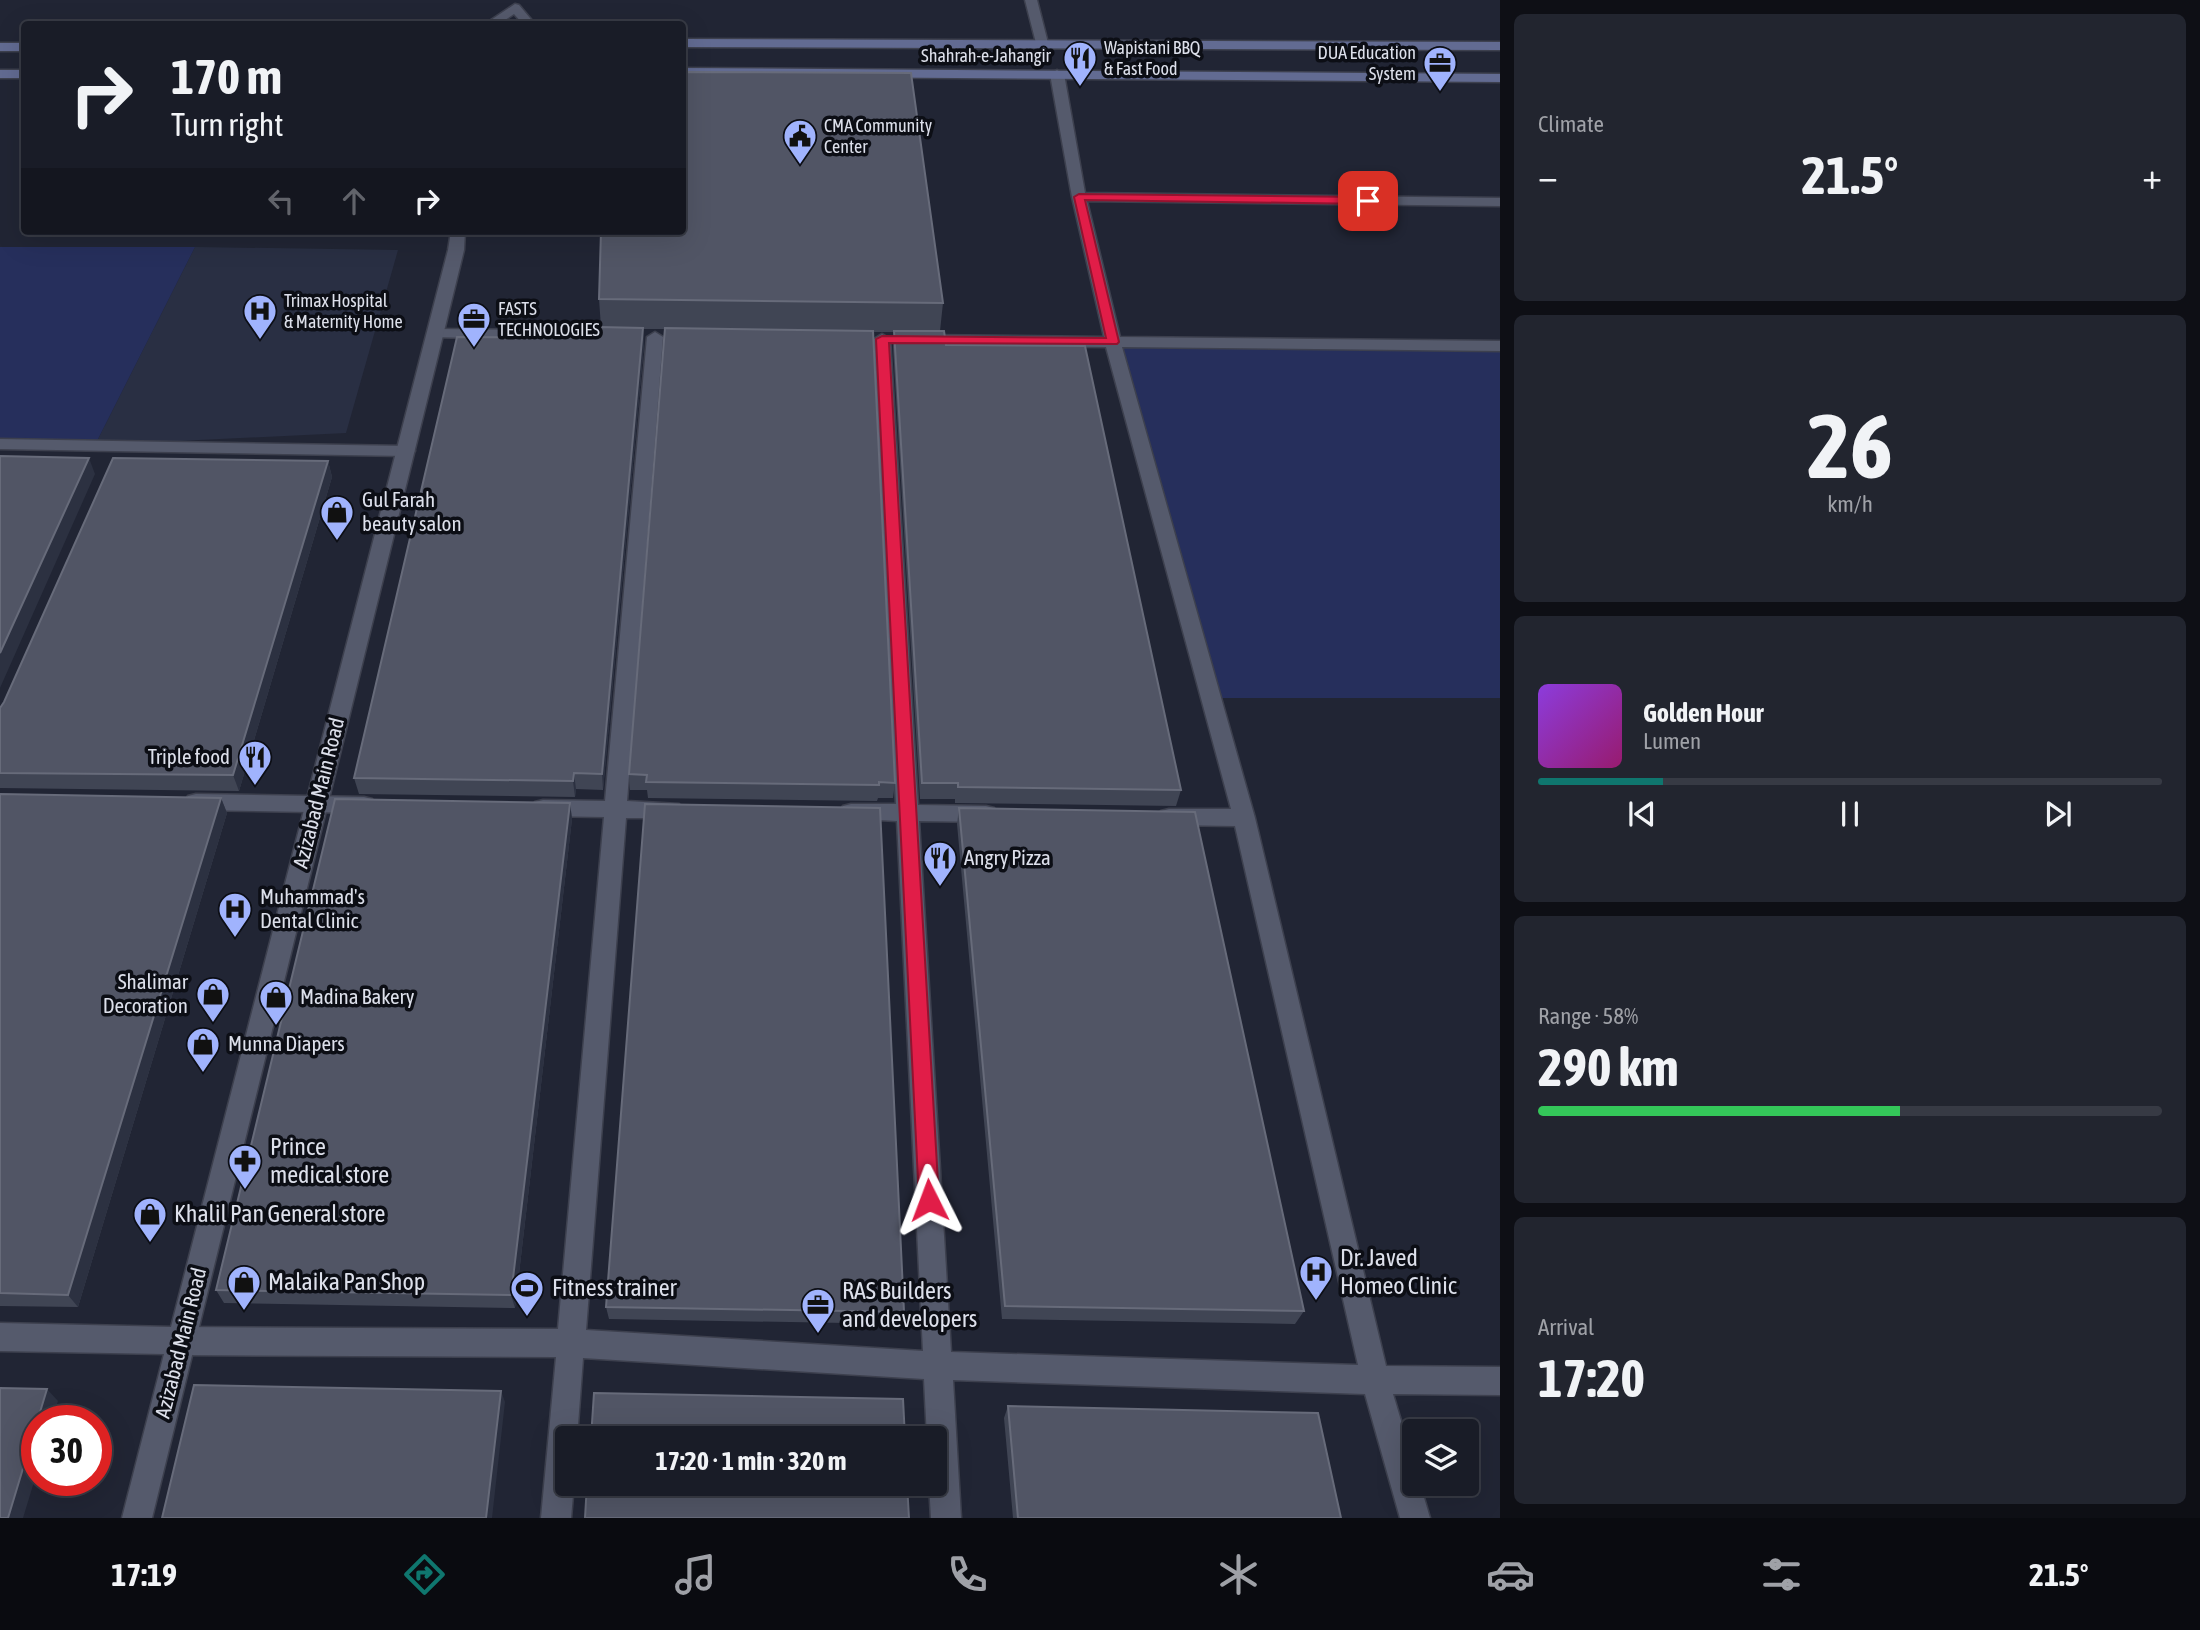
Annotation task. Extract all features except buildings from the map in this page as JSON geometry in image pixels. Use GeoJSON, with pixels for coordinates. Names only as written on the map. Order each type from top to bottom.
{"type":"FeatureCollection","features":[{"type":"Feature","properties":{"kind":"main road","name":"Shahrah-e-Jahangir"},"geometry":{"type":"LineString","coordinates":[[686,43],[1500,46]]}},
{"type":"Feature","properties":{"kind":"main road"},"geometry":{"type":"LineString","coordinates":[[0,47],[21,47]]}},
{"type":"Feature","properties":{"kind":"main road","name":"Shahrah-e-Jahangir"},"geometry":{"type":"LineString","coordinates":[[686,72],[1500,78]]}},
{"type":"Feature","properties":{"kind":"main road"},"geometry":{"type":"LineString","coordinates":[[0,74],[21,74]]}},
{"type":"Feature","properties":{"kind":"street"},"geometry":{"type":"LineString","coordinates":[[1031,0],[1042,43]]}},
{"type":"Feature","properties":{"kind":"street"},"geometry":{"type":"LineString","coordinates":[[495,21],[516,4],[527,21]]}},
{"type":"Feature","properties":{"kind":"street"},"geometry":{"type":"LineString","coordinates":[[1056,74],[1079,197],[1113,342],[1244,818],[1375,1381],[1415,1518]]}},
{"type":"Feature","properties":{"kind":"street"},"geometry":{"type":"LineString","coordinates":[[1079,197],[1500,202]]}},
{"type":"Feature","properties":{"kind":"street","name":"Azizabad Main Road"},"geometry":{"type":"LineString","coordinates":[[136,1518],[406,451],[458,235]]}},
{"type":"Feature","properties":{"kind":"street"},"geometry":{"type":"LineString","coordinates":[[435,334],[662,337],[616,809],[556,1518]]}},
{"type":"Feature","properties":{"kind":"street"},"geometry":{"type":"LineString","coordinates":[[946,1518],[908,813],[876,339],[1500,346]]}},
{"type":"Feature","properties":{"kind":"street"},"geometry":{"type":"LineString","coordinates":[[0,444],[406,451]]}},
{"type":"Feature","properties":{"kind":"street"},"geometry":{"type":"LineString","coordinates":[[109,470],[120,445]]}},
{"type":"Feature","properties":{"kind":"street"},"geometry":{"type":"LineString","coordinates":[[179,802],[385,805]]}},
{"type":"Feature","properties":{"kind":"street"},"geometry":{"type":"LineString","coordinates":[[521,807],[685,810]]}},
{"type":"Feature","properties":{"kind":"street"},"geometry":{"type":"LineString","coordinates":[[824,812],[1002,814]]}},
{"type":"Feature","properties":{"kind":"street"},"geometry":{"type":"LineString","coordinates":[[1150,816],[1244,818]]}},
{"type":"Feature","properties":{"kind":"street"},"geometry":{"type":"LineString","coordinates":[[0,1337],[181,1341],[572,1343],[938,1366],[1375,1381],[1500,1381]]}},
{"type":"Feature","properties":{"kind":"shaded area"},"geometry":{"type":"Polygon","coordinates":[[[0,247],[195,247],[95,445],[0,444],[0,247]]]}},
{"type":"Feature","properties":{"kind":"shaded area","name":"Trimax Hospital & Maternity Home"},"geometry":{"type":"Polygon","coordinates":[[[195,247],[398,250],[346,433],[95,445],[195,247]]]}},
{"type":"Feature","properties":{"kind":"shaded area"},"geometry":{"type":"Polygon","coordinates":[[[1113,342],[1500,346],[1500,698],[1211,698],[1113,342]]]}},
{"type":"Feature","properties":{"kind":"place","name":"Wapistani BBQ & Fast Food"},"geometry":{"type":"Point","coordinates":[1080,88]}},
{"type":"Feature","properties":{"kind":"place","name":"DUA Education System"},"geometry":{"type":"Point","coordinates":[1440,93]}},
{"type":"Feature","properties":{"kind":"place","name":"CMA Community Center"},"geometry":{"type":"Point","coordinates":[800,166]}},
{"type":"Feature","properties":{"kind":"place","name":"Trimax Hospital & Maternity Home"},"geometry":{"type":"Point","coordinates":[260,341]}},
{"type":"Feature","properties":{"kind":"place","name":"FASTS TECHNOLOGIES"},"geometry":{"type":"Point","coordinates":[474,349]}},
{"type":"Feature","properties":{"kind":"place","name":"Gul Farah beauty salon"},"geometry":{"type":"Point","coordinates":[337,542]}},
{"type":"Feature","properties":{"kind":"place","name":"Triple food"},"geometry":{"type":"Point","coordinates":[255,787]}},
{"type":"Feature","properties":{"kind":"place","name":"Angry Pizza"},"geometry":{"type":"Point","coordinates":[940,888]}},
{"type":"Feature","properties":{"kind":"place","name":"Muhammad's Dental Clinic"},"geometry":{"type":"Point","coordinates":[235,939]}},
{"type":"Feature","properties":{"kind":"place","name":"Shalimar Decoration"},"geometry":{"type":"Point","coordinates":[213,1024]}},
{"type":"Feature","properties":{"kind":"place","name":"Madina Bakery"},"geometry":{"type":"Point","coordinates":[276,1027]}},
{"type":"Feature","properties":{"kind":"place","name":"Munna Diapers"},"geometry":{"type":"Point","coordinates":[203,1074]}},
{"type":"Feature","properties":{"kind":"place","name":"Prince medical store"},"geometry":{"type":"Point","coordinates":[245,1191]}},
{"type":"Feature","properties":{"kind":"place","name":"Khalil Pan General store"},"geometry":{"type":"Point","coordinates":[150,1244]}},
{"type":"Feature","properties":{"kind":"place","name":"Dr. Javed Homeo Clinic"},"geometry":{"type":"Point","coordinates":[1316,1302]}},
{"type":"Feature","properties":{"kind":"place","name":"Malaika Pan Shop"},"geometry":{"type":"Point","coordinates":[244,1312]}},
{"type":"Feature","properties":{"kind":"place","name":"Fitness trainer"},"geometry":{"type":"Point","coordinates":[527,1318]}},
{"type":"Feature","properties":{"kind":"place","name":"RAS Builders and developers"},"geometry":{"type":"Point","coordinates":[818,1335]}},
{"type":"Feature","properties":{"kind":"route"},"geometry":{"type":"LineString","coordinates":[[929,1200],[882,339],[1113,342],[1079,197],[1368,201]]}}]}
